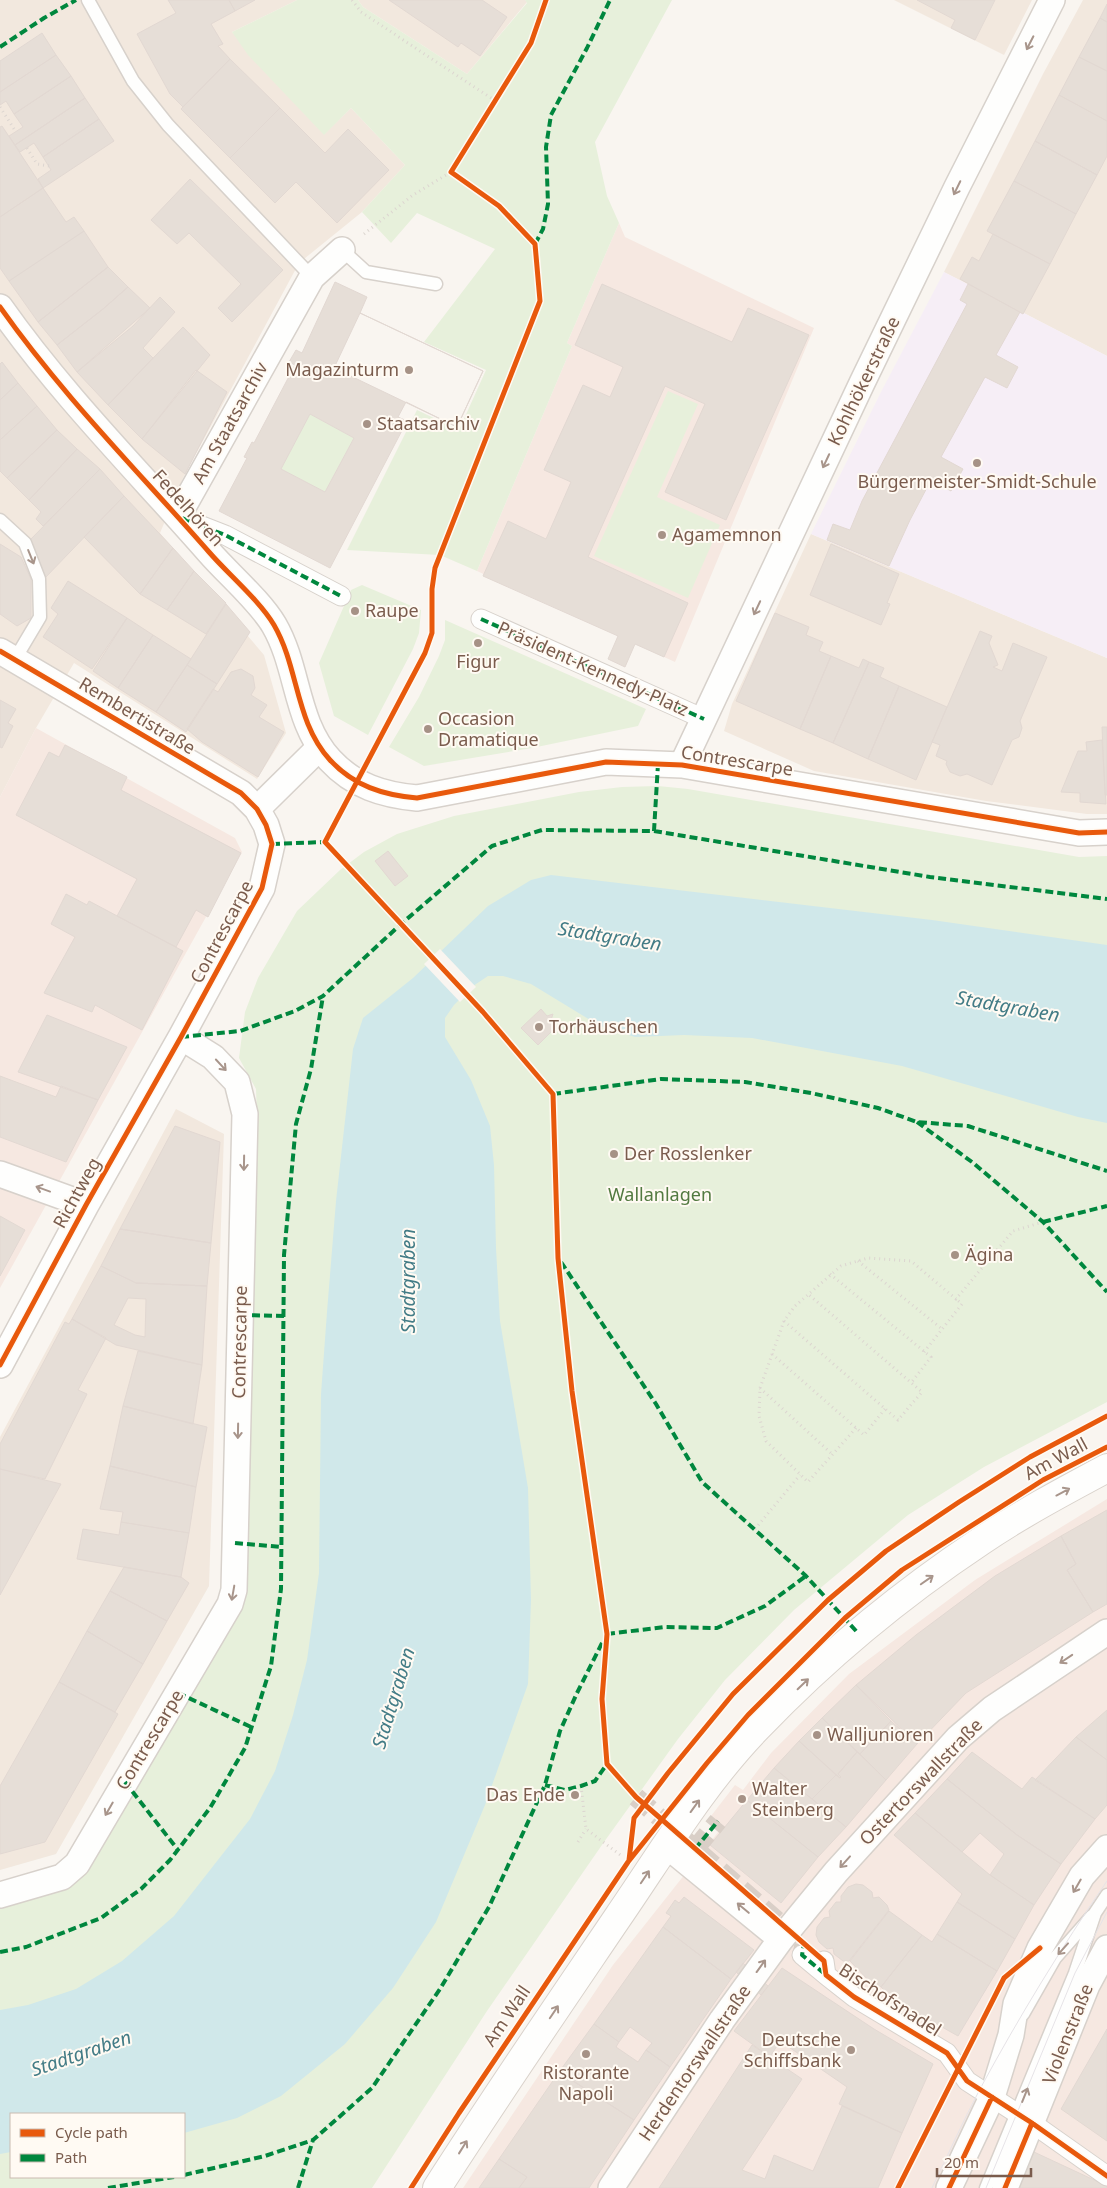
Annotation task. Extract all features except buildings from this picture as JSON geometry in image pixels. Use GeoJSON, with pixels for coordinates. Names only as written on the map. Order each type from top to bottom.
{"type":"FeatureCollection","features":[{"type":"Feature","properties":{"kind":"main road","name":"Am Wall"},"geometry":{"type":"LineString","coordinates":[[437,2188],[666,1845],[718,1774],[757,1728],[857,1632],[982,1540],[1107,1468]]}},
{"type":"Feature","properties":{"kind":"street","name":"Kohlhökerstraße"},"geometry":{"type":"LineString","coordinates":[[682,765],[862,383],[957,187],[1052,0]]}},
{"type":"Feature","properties":{"kind":"street","name":"Am Staatsarchiv"},"geometry":{"type":"LineString","coordinates":[[178,516],[312,277],[342,250]]}},
{"type":"Feature","properties":{"kind":"street","name":"Fedelhören"},"geometry":{"type":"LineString","coordinates":[[0,307],[99,431],[178,516],[274,625],[290,662],[306,722],[320,747]]}},
{"type":"Feature","properties":{"kind":"street"},"geometry":{"type":"LineString","coordinates":[[178,516],[225,535],[341,596]]}},
{"type":"Feature","properties":{"kind":"street","name":"Präsident-Kennedy-Platz"},"geometry":{"type":"LineString","coordinates":[[481,619],[704,719]]}},
{"type":"Feature","properties":{"kind":"street","name":"Rembertistraße"},"geometry":{"type":"LineString","coordinates":[[8,655],[241,793],[256,810]]}},
{"type":"Feature","properties":{"kind":"street"},"geometry":{"type":"LineString","coordinates":[[256,810],[320,747]]}},
{"type":"Feature","properties":{"kind":"street","name":"Contrescarpe"},"geometry":{"type":"LineString","coordinates":[[320,747],[345,774],[369,788],[391,796],[417,798],[606,762],[682,765],[1079,833],[1107,832]]}},
{"type":"Feature","properties":{"kind":"street","name":"Contrescarpe"},"geometry":{"type":"LineString","coordinates":[[0,1895],[62,1877],[77,1864],[230,1604],[234,1590],[245,1114],[237,1082],[214,1057],[182,1037],[262,888],[272,844],[266,825],[256,810]]}},
{"type":"Feature","properties":{"kind":"street","name":"Richtweg"},"geometry":{"type":"LineString","coordinates":[[0,1365],[86,1204],[182,1037]]}},
{"type":"Feature","properties":{"kind":"street"},"geometry":{"type":"LineString","coordinates":[[0,1174],[86,1204]]}},
{"type":"Feature","properties":{"kind":"street","name":"Ostertorswallstraße"},"geometry":{"type":"LineString","coordinates":[[781,1939],[836,1872],[958,1738],[992,1709],[1107,1632]]}},
{"type":"Feature","properties":{"kind":"street"},"geometry":{"type":"LineString","coordinates":[[666,1845],[781,1939]]}},
{"type":"Feature","properties":{"kind":"street"},"geometry":{"type":"LineString","coordinates":[[949,2188],[992,2097],[1011,2035],[1016,2004],[1040,1948],[1082,1876],[1107,1848]]}},
{"type":"Feature","properties":{"kind":"street","name":"Herdentorswallstraße"},"geometry":{"type":"LineString","coordinates":[[611,2188],[722,2020],[781,1939]]}},
{"type":"Feature","properties":{"kind":"street","name":"Violenstraße"},"geometry":{"type":"LineString","coordinates":[[1005,2188],[1025,2118],[1087,1985],[1107,1948]]}},
{"type":"Feature","properties":{"kind":"street","name":"Bischofsnadel"},"geometry":{"type":"LineString","coordinates":[[802,1955],[825,1968],[854,1997],[947,2053],[967,2081],[1025,2118],[1107,2176]]}},
{"type":"Feature","properties":{"kind":"lane"},"geometry":{"type":"LineString","coordinates":[[88,0],[133,82],[156,110],[312,277]]}},
{"type":"Feature","properties":{"kind":"lane"},"geometry":{"type":"LineString","coordinates":[[342,250],[366,272],[436,284]]}},
{"type":"Feature","properties":{"kind":"lane"},"geometry":{"type":"LineString","coordinates":[[0,520],[25,543],[39,579],[40,617],[8,655]]}},
{"type":"Feature","properties":{"kind":"lane"},"geometry":{"type":"LineString","coordinates":[[1011,2035],[1055,1958],[1096,1912],[1107,1895]]}},
{"type":"Feature","properties":{"kind":"lane"},"geometry":{"type":"LineString","coordinates":[[986,2188],[1025,2118],[1096,1912]]}},
{"type":"Feature","properties":{"kind":"path"},"geometry":{"type":"LineString","coordinates":[[352,0],[361,12],[494,100]]}},
{"type":"Feature","properties":{"kind":"path"},"geometry":{"type":"LineString","coordinates":[[0,108],[16,132]]}},
{"type":"Feature","properties":{"kind":"path"},"geometry":{"type":"LineString","coordinates":[[26,148],[37,164],[49,166]]}},
{"type":"Feature","properties":{"kind":"path"},"geometry":{"type":"LineString","coordinates":[[342,250],[413,195],[451,172]]}},
{"type":"Feature","properties":{"kind":"path"},"geometry":{"type":"LineString","coordinates":[[956,1299],[1013,1232],[1044,1222]]}},
{"type":"Feature","properties":{"kind":"path"},"geometry":{"type":"LineString","coordinates":[[856,1428],[808,1482],[766,1442],[759,1416],[760,1388],[784,1321],[795,1306],[840,1266],[868,1258],[911,1261],[962,1304],[924,1352]]}},
{"type":"Feature","properties":{"kind":"path"},"geometry":{"type":"LineString","coordinates":[[858,1261],[942,1330]]}},
{"type":"Feature","properties":{"kind":"path"},"geometry":{"type":"LineString","coordinates":[[830,1274],[931,1357],[910,1382]]}},
{"type":"Feature","properties":{"kind":"path"},"geometry":{"type":"LineString","coordinates":[[784,1321],[898,1420],[922,1392],[808,1294]]}},
{"type":"Feature","properties":{"kind":"path"},"geometry":{"type":"LineString","coordinates":[[772,1354],[864,1435],[885,1409]]}},
{"type":"Feature","properties":{"kind":"path"},"geometry":{"type":"LineString","coordinates":[[760,1388],[833,1455]]}},
{"type":"Feature","properties":{"kind":"path"},"geometry":{"type":"LineString","coordinates":[[755,1530],[800,1475]]}},
{"type":"Feature","properties":{"kind":"path"},"geometry":{"type":"LineString","coordinates":[[578,1842],[586,1829],[581,1786]]}},
{"type":"Feature","properties":{"kind":"path"},"geometry":{"type":"LineString","coordinates":[[586,1829],[603,1842]]}},
{"type":"Feature","properties":{"kind":"path"},"geometry":{"type":"LineString","coordinates":[[628,1862],[630,1853]]}},
{"type":"Feature","properties":{"kind":"shaded area"},"geometry":{"type":"Polygon","coordinates":[[[0,0],[297,0],[232,32],[324,134],[351,108],[405,165],[362,212],[299,263],[183,478],[160,533],[264,655],[286,733],[257,779],[74,663],[36,728],[0,797],[0,0]]]}},
{"type":"Feature","properties":{"kind":"shaded area"},"geometry":{"type":"Polygon","coordinates":[[[358,0],[525,0],[527,2],[467,74],[363,7],[358,0]]]}},
{"type":"Feature","properties":{"kind":"shaded area"},"geometry":{"type":"Polygon","coordinates":[[[894,0],[1032,0],[1004,55],[894,0]]]}},
{"type":"Feature","properties":{"kind":"shaded area"},"geometry":{"type":"Polygon","coordinates":[[[1083,0],[1107,0],[1107,356],[944,272],[1043,74],[1083,0]]]}},
{"type":"Feature","properties":{"kind":"shaded area"},"geometry":{"type":"Polygon","coordinates":[[[619,223],[625,237],[814,328],[675,662],[477,571],[572,346],[567,343],[619,223]]]}},
{"type":"Feature","properties":{"kind":"shaded area","name":"Bürgermeister-Smidt-Schule"},"geometry":{"type":"Polygon","coordinates":[[[944,272],[1107,356],[1107,658],[811,534],[881,392],[944,272]]]}},
{"type":"Feature","properties":{"kind":"shaded area"},"geometry":{"type":"Polygon","coordinates":[[[811,534],[1107,658],[1107,814],[1087,814],[986,801],[814,771],[724,731],[732,704],[811,534]]]}},
{"type":"Feature","properties":{"kind":"shaded area"},"geometry":{"type":"Polygon","coordinates":[[[36,728],[235,838],[242,852],[0,1288],[0,797],[36,728]]]}},
{"type":"Feature","properties":{"kind":"shaded area"},"geometry":{"type":"Polygon","coordinates":[[[176,1109],[224,1134],[209,1586],[56,1854],[0,1870],[0,1437],[176,1109]]]}},
{"type":"Feature","properties":{"kind":"shaded area"},"geometry":{"type":"Polygon","coordinates":[[[1107,1499],[1107,2188],[463,2188],[613,1965],[723,1826],[711,1816],[735,1785],[743,1790],[771,1753],[849,1674],[975,1580],[1107,1499]]]}},
{"type":"Feature","properties":{"kind":"green space"},"geometry":{"type":"Polygon","coordinates":[[[297,0],[358,0],[363,7],[467,74],[527,3],[525,0],[672,0],[595,142],[607,196],[619,223],[567,343],[572,346],[477,571],[440,555],[347,550],[417,410],[459,430],[486,370],[424,342],[495,249],[417,213],[391,243],[362,212],[405,165],[351,108],[324,135],[248,55],[232,32],[297,0]]]}},
{"type":"Feature","properties":{"kind":"green space"},"geometry":{"type":"Polygon","coordinates":[[[668,391],[698,404],[657,497],[720,525],[688,598],[594,556],[668,391]]]}},
{"type":"Feature","properties":{"kind":"green space"},"geometry":{"type":"Polygon","coordinates":[[[310,414],[354,438],[325,492],[281,469],[310,414]]]}},
{"type":"Feature","properties":{"kind":"green space"},"geometry":{"type":"Polygon","coordinates":[[[362,585],[421,610],[419,633],[413,649],[368,735],[334,716],[319,663],[351,590],[362,585]]]}},
{"type":"Feature","properties":{"kind":"green space"},"geometry":{"type":"Polygon","coordinates":[[[445,620],[646,709],[638,726],[532,748],[424,766],[389,747],[419,697],[439,656],[445,640],[445,620]]]}},
{"type":"Feature","properties":{"kind":"green space","name":"Wallanlagen"},"geometry":{"type":"Polygon","coordinates":[[[658,786],[688,789],[1079,857],[1107,856],[1107,1402],[984,1467],[908,1515],[794,1610],[725,1680],[678,1739],[604,1842],[487,2011],[372,2188],[0,2188],[0,1909],[61,1891],[86,1867],[218,1646],[257,1120],[256,1089],[239,1058],[245,1012],[258,978],[297,911],[340,870],[364,852],[397,834],[454,816],[579,792],[622,787],[658,786]]]}},
{"type":"Feature","properties":{"kind":"water","name":"Stadtgraben"},"geometry":{"type":"Polygon","coordinates":[[[551,875],[932,920],[1107,945],[1107,1123],[1078,1117],[902,1066],[752,1038],[684,1035],[635,1037],[600,1026],[531,984],[503,976],[488,976],[473,986],[454,1005],[445,1018],[445,1037],[471,1080],[490,1126],[494,1165],[500,1321],[528,1488],[531,1600],[528,1684],[485,1805],[436,1922],[393,1988],[345,2044],[281,2096],[237,2118],[185,2133],[185,2113],[10,2113],[10,2152],[0,2154],[0,2010],[28,2005],[76,1989],[122,1961],[174,1916],[250,1819],[275,1771],[293,1715],[307,1660],[319,1573],[321,1394],[336,1201],[353,1049],[363,1018],[413,978],[488,906],[531,880],[551,875]]]}},
{"type":"Feature","properties":{"kind":"pier"},"geometry":{"type":"Polygon","coordinates":[[[440,949],[476,987],[460,1002],[424,964],[440,949]]]}},
{"type":"Feature","properties":{"kind":"tunnel"},"geometry":{"type":"LineString","coordinates":[[636,1797],[804,1944],[802,1955]]}},
{"type":"Feature","properties":{"kind":"tunnel"},"geometry":{"type":"LineString","coordinates":[[695,1849],[718,1821]]}},
{"type":"Feature","properties":{"kind":"tram line"},"geometry":{"type":"LineString","coordinates":[[932,2188],[974,2101],[1010,2036],[1057,1957],[1107,1881]]}},
{"type":"Feature","properties":{"kind":"tram line"},"geometry":{"type":"LineString","coordinates":[[986,2188],[1075,1973],[1107,1912]]}},
{"type":"Feature","properties":{"kind":"marked path"},"geometry":{"type":"LineString","coordinates":[[0,47],[44,18],[76,0]]}},
{"type":"Feature","properties":{"kind":"marked path"},"geometry":{"type":"LineString","coordinates":[[535,244],[543,229],[548,204],[546,147],[551,115],[610,0]]}},
{"type":"Feature","properties":{"kind":"marked path"},"geometry":{"type":"LineString","coordinates":[[182,518],[225,535],[341,596]]}},
{"type":"Feature","properties":{"kind":"marked path"},"geometry":{"type":"LineString","coordinates":[[481,619],[704,719]]}},
{"type":"Feature","properties":{"kind":"marked path"},"geometry":{"type":"LineString","coordinates":[[181,1037],[240,1031],[295,1011],[323,996],[401,924],[492,846],[542,830],[654,831],[658,764]]}},
{"type":"Feature","properties":{"kind":"marked path"},"geometry":{"type":"LineString","coordinates":[[654,831],[930,877],[1107,899]]}},
{"type":"Feature","properties":{"kind":"marked path"},"geometry":{"type":"LineString","coordinates":[[272,844],[325,842]]}},
{"type":"Feature","properties":{"kind":"marked path"},"geometry":{"type":"LineString","coordinates":[[0,1952],[26,1947],[101,1918],[141,1889],[170,1860],[210,1808],[245,1748],[271,1666],[281,1589],[284,1255],[296,1124],[311,1069],[323,996]]}},
{"type":"Feature","properties":{"kind":"marked path"},"geometry":{"type":"LineString","coordinates":[[553,1094],[661,1079],[745,1082],[811,1093],[878,1108],[917,1122],[968,1126],[1107,1171]]}},
{"type":"Feature","properties":{"kind":"marked path"},"geometry":{"type":"LineString","coordinates":[[917,1122],[972,1162],[1043,1222],[1107,1292]]}},
{"type":"Feature","properties":{"kind":"marked path"},"geometry":{"type":"LineString","coordinates":[[1043,1222],[1107,1206]]}},
{"type":"Feature","properties":{"kind":"marked path"},"geometry":{"type":"LineString","coordinates":[[561,1262],[656,1404],[702,1482],[806,1576],[857,1632]]}},
{"type":"Feature","properties":{"kind":"marked path"},"geometry":{"type":"LineString","coordinates":[[240,1315],[284,1316]]}},
{"type":"Feature","properties":{"kind":"marked path"},"geometry":{"type":"LineString","coordinates":[[235,1543],[282,1547]]}},
{"type":"Feature","properties":{"kind":"marked path"},"geometry":{"type":"LineString","coordinates":[[607,1634],[665,1627],[717,1628],[765,1606],[806,1576]]}},
{"type":"Feature","properties":{"kind":"marked path"},"geometry":{"type":"LineString","coordinates":[[185,2175],[265,2156],[313,2140],[372,2088],[440,1989],[489,1907],[545,1785],[560,1731],[603,1641]]}},
{"type":"Feature","properties":{"kind":"marked path"},"geometry":{"type":"LineString","coordinates":[[178,1693],[251,1727]]}},
{"type":"Feature","properties":{"kind":"marked path"},"geometry":{"type":"LineString","coordinates":[[545,1785],[565,1790],[581,1786],[595,1781],[607,1764]]}},
{"type":"Feature","properties":{"kind":"marked path"},"geometry":{"type":"LineString","coordinates":[[125,1782],[178,1850]]}},
{"type":"Feature","properties":{"kind":"marked path"},"geometry":{"type":"LineString","coordinates":[[695,1849],[718,1821]]}},
{"type":"Feature","properties":{"kind":"marked path"},"geometry":{"type":"LineString","coordinates":[[801,1942],[804,1944],[802,1955],[826,1975]]}},
{"type":"Feature","properties":{"kind":"marked path"},"geometry":{"type":"LineString","coordinates":[[298,2188],[313,2140]]}},
{"type":"Feature","properties":{"kind":"marked path"},"geometry":{"type":"LineString","coordinates":[[108,2188],[168,2178]]}},
{"type":"Feature","properties":{"kind":"cycle path"},"geometry":{"type":"LineString","coordinates":[[325,842],[425,653],[432,633],[432,589],[435,568],[540,301],[535,244],[499,206],[451,172],[531,43],[546,0]]}},
{"type":"Feature","properties":{"kind":"cycle path"},"geometry":{"type":"LineString","coordinates":[[0,307],[49,371],[101,432],[268,616],[282,642],[310,729],[330,760],[359,783],[381,792],[417,798],[606,762],[682,765],[1079,833],[1107,832]]}},
{"type":"Feature","properties":{"kind":"cycle path"},"geometry":{"type":"LineString","coordinates":[[0,651],[241,793],[257,809],[266,825],[272,844],[262,888],[181,1037],[86,1205],[0,1365]]}},
{"type":"Feature","properties":{"kind":"cycle path"},"geometry":{"type":"LineString","coordinates":[[325,842],[483,1012],[553,1094],[558,1258],[572,1391],[607,1634],[602,1699],[607,1764],[636,1797],[824,1961],[826,1975],[854,1997],[947,2053],[967,2081],[1032,2123],[1107,2176]]}},
{"type":"Feature","properties":{"kind":"cycle path"},"geometry":{"type":"LineString","coordinates":[[629,1860],[634,1818],[668,1773],[733,1694],[828,1600],[886,1551],[959,1502],[1030,1457],[1107,1416]]}},
{"type":"Feature","properties":{"kind":"cycle path"},"geometry":{"type":"LineString","coordinates":[[411,2188],[459,2113],[628,1862],[748,1715],[845,1618],[902,1570],[1043,1480],[1107,1447]]}},
{"type":"Feature","properties":{"kind":"cycle path"},"geometry":{"type":"LineString","coordinates":[[898,2188],[1004,1978],[1040,1948]]}},
{"type":"Feature","properties":{"kind":"cycle path"},"geometry":{"type":"LineString","coordinates":[[949,2188],[992,2097]]}},
{"type":"Feature","properties":{"kind":"cycle path"},"geometry":{"type":"LineString","coordinates":[[1005,2188],[1032,2123]]}},
{"type":"Feature","properties":{"kind":"place","name":"Magazinturm"},"geometry":{"type":"Point","coordinates":[409,370]}},
{"type":"Feature","properties":{"kind":"place","name":"Staatsarchiv"},"geometry":{"type":"Point","coordinates":[367,424]}},
{"type":"Feature","properties":{"kind":"place","name":"Bürgermeister-Smidt-Schule"},"geometry":{"type":"Point","coordinates":[977,463]}},
{"type":"Feature","properties":{"kind":"place","name":"Agamemnon"},"geometry":{"type":"Point","coordinates":[662,535]}},
{"type":"Feature","properties":{"kind":"place","name":"Raupe"},"geometry":{"type":"Point","coordinates":[355,611]}},
{"type":"Feature","properties":{"kind":"place","name":"Figur"},"geometry":{"type":"Point","coordinates":[478,643]}},
{"type":"Feature","properties":{"kind":"place","name":"Occasion Dramatique"},"geometry":{"type":"Point","coordinates":[428,729]}},
{"type":"Feature","properties":{"kind":"place","name":"Torhäuschen"},"geometry":{"type":"Point","coordinates":[539,1027]}},
{"type":"Feature","properties":{"kind":"place","name":"Der Rosslenker"},"geometry":{"type":"Point","coordinates":[614,1154]}},
{"type":"Feature","properties":{"kind":"place","name":"Ägina"},"geometry":{"type":"Point","coordinates":[955,1255]}},
{"type":"Feature","properties":{"kind":"place","name":"Walljunioren"},"geometry":{"type":"Point","coordinates":[817,1735]}},
{"type":"Feature","properties":{"kind":"place","name":"Das Ende"},"geometry":{"type":"Point","coordinates":[575,1795]}},
{"type":"Feature","properties":{"kind":"place","name":"Walter Steinberg"},"geometry":{"type":"Point","coordinates":[742,1799]}},
{"type":"Feature","properties":{"kind":"place","name":"Deutsche Schiffsbank"},"geometry":{"type":"Point","coordinates":[851,2050]}},
{"type":"Feature","properties":{"kind":"place","name":"Ristorante Napoli"},"geometry":{"type":"Point","coordinates":[586,2054]}}]}
